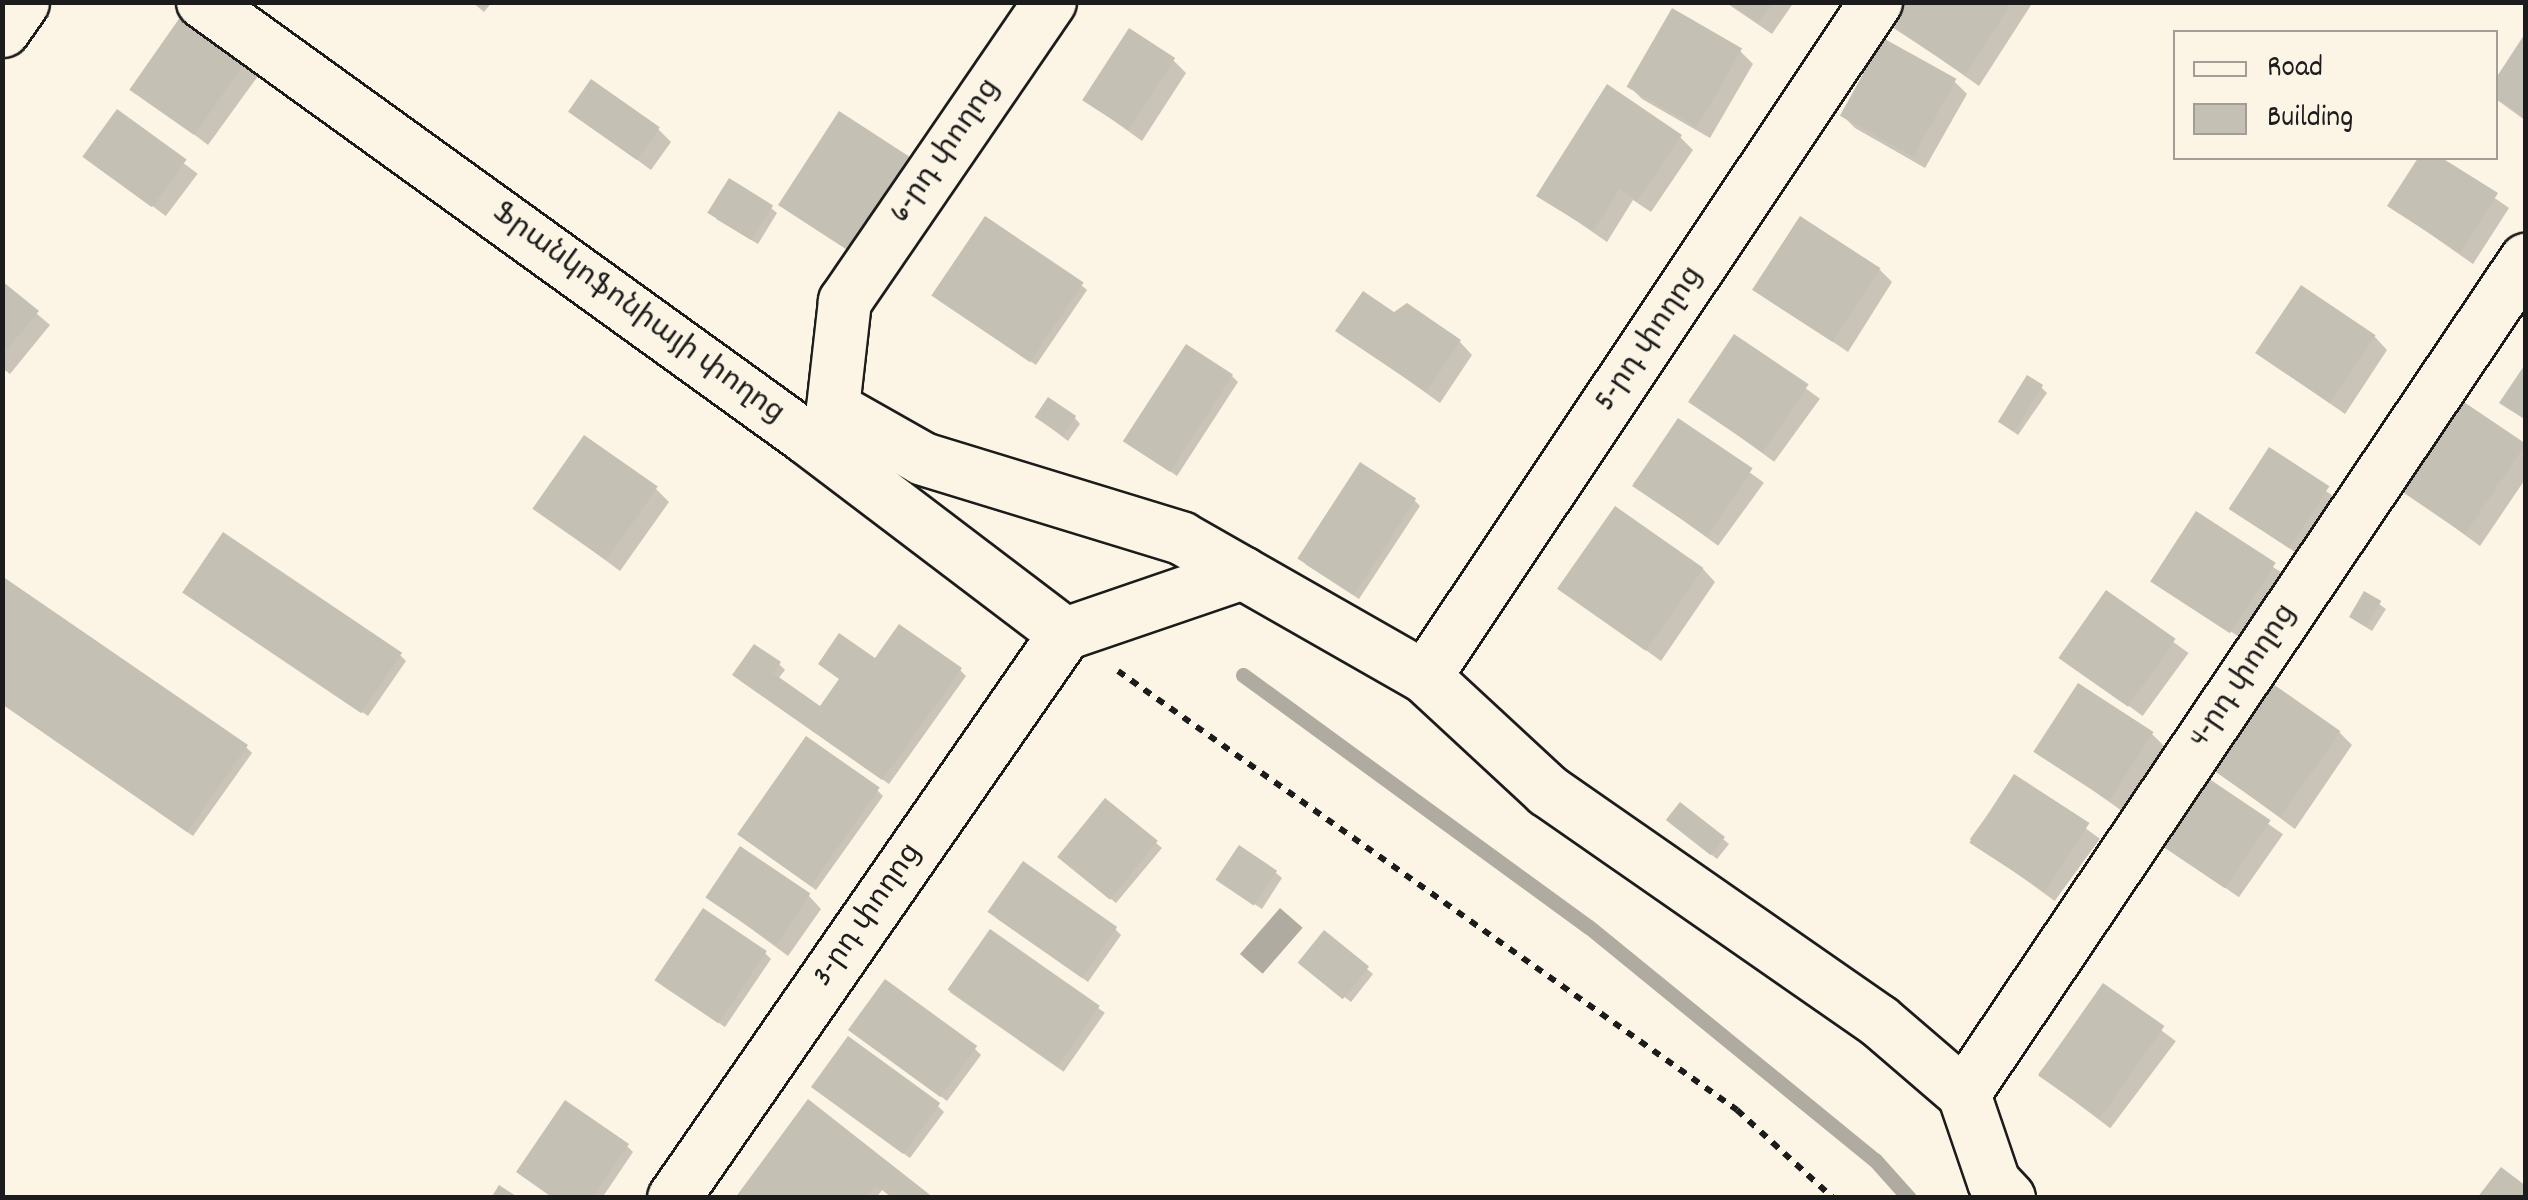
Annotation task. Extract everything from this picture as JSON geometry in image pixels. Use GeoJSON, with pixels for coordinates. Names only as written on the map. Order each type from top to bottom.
{"type":"FeatureCollection","features":[{"type":"Feature","properties":{"kind":"main road"},"geometry":{"type":"LineString","coordinates":[[2,30],[21,2]]}},
{"type":"Feature","properties":{"kind":"street","name":"Ֆրանկոֆոնիայի փողոց"},"geometry":{"type":"LineString","coordinates":[[203,2],[820,423],[1066,634]]}},
{"type":"Feature","properties":{"kind":"street","name":"6-րդ փողոց"},"geometry":{"type":"LineString","coordinates":[[820,423],[844,301],[1050,2]]}},
{"type":"Feature","properties":{"kind":"street","name":"5-րդ փողոց"},"geometry":{"type":"LineString","coordinates":[[1425,677],[1876,2]]}},
{"type":"Feature","properties":{"kind":"street","name":"4-րդ փողոց"},"geometry":{"type":"LineString","coordinates":[[1964,1094],[2526,260]]}},
{"type":"Feature","properties":{"kind":"street"},"geometry":{"type":"LineString","coordinates":[[820,423],[1180,538],[1425,677],[1548,791],[1879,1020],[1964,1094],[1994,1182],[2009,1198]]}},
{"type":"Feature","properties":{"kind":"street"},"geometry":{"type":"LineString","coordinates":[[1066,634],[1243,573]]}},
{"type":"Feature","properties":{"kind":"street","name":"3-րդ փողոց"},"geometry":{"type":"LineString","coordinates":[[674,1198],[1066,634]]}},
{"type":"Feature","properties":{"kind":"path"},"geometry":{"type":"LineString","coordinates":[[1066,634],[1616,1020],[1737,1110],[1833,1198]]}},
{"type":"Feature","properties":{"kind":"shaded area"},"geometry":{"type":"Polygon","coordinates":[[[1280,908],[1303,928],[1263,974],[1240,954],[1280,908]]]}},
{"type":"Feature","properties":{"kind":"building"},"geometry":{"type":"Polygon","coordinates":[[[1727,2],[1773,2],[1758,23],[1727,2]]]}},
{"type":"Feature","properties":{"kind":"building"},"geometry":{"type":"Polygon","coordinates":[[[1904,2],[2012,2],[1965,75],[1889,25],[1904,2]]]}},
{"type":"Feature","properties":{"kind":"building"},"geometry":{"type":"Polygon","coordinates":[[[1672,8],[1742,48],[1697,127],[1626,87],[1672,8]]]}},
{"type":"Feature","properties":{"kind":"building"},"geometry":{"type":"Polygon","coordinates":[[[181,16],[246,61],[194,135],[129,90],[181,16]]]}},
{"type":"Feature","properties":{"kind":"building"},"geometry":{"type":"Polygon","coordinates":[[[1129,28],[1175,58],[1128,130],[1082,100],[1129,28]]]}},
{"type":"Feature","properties":{"kind":"building"},"geometry":{"type":"Polygon","coordinates":[[[2526,32],[2526,118],[2498,100],[2498,75],[2526,32]]]}},
{"type":"Feature","properties":{"kind":"building"},"geometry":{"type":"Polygon","coordinates":[[[1883,38],[1956,79],[1913,157],[1840,116],[1883,38]]]}},
{"type":"Feature","properties":{"kind":"building"},"geometry":{"type":"Polygon","coordinates":[[[591,79],[660,127],[637,160],[568,112],[591,79]]]}},
{"type":"Feature","properties":{"kind":"building"},"geometry":{"type":"Polygon","coordinates":[[[1607,84],[1682,135],[1637,201],[1620,189],[1593,231],[1536,196],[1607,84]]]}},
{"type":"Feature","properties":{"kind":"building"},"geometry":{"type":"Polygon","coordinates":[[[117,109],[187,160],[152,207],[82,157],[117,109]]]}},
{"type":"Feature","properties":{"kind":"building"},"geometry":{"type":"Polygon","coordinates":[[[839,111],[910,157],[849,251],[778,205],[839,111]]]}},
{"type":"Feature","properties":{"kind":"building"},"geometry":{"type":"Polygon","coordinates":[[[2417,160],[2445,160],[2498,193],[2460,253],[2387,206],[2417,160]]]}},
{"type":"Feature","properties":{"kind":"building"},"geometry":{"type":"Polygon","coordinates":[[[729,178],[773,206],[751,240],[707,213],[729,178]]]}},
{"type":"Feature","properties":{"kind":"building"},"geometry":{"type":"Polygon","coordinates":[[[985,216],[1084,283],[1030,362],[931,296],[985,216]]]}},
{"type":"Feature","properties":{"kind":"building"},"geometry":{"type":"Polygon","coordinates":[[[1800,216],[1881,268],[1833,342],[1752,290],[1800,216]]]}},
{"type":"Feature","properties":{"kind":"building"},"geometry":{"type":"Polygon","coordinates":[[[2,281],[39,311],[2,355],[2,281]]]}},
{"type":"Feature","properties":{"kind":"building"},"geometry":{"type":"Polygon","coordinates":[[[2301,285],[2376,335],[2330,403],[2255,353],[2301,285]]]}},
{"type":"Feature","properties":{"kind":"building"},"geometry":{"type":"Polygon","coordinates":[[[1363,291],[1394,312],[1407,303],[1461,340],[1426,392],[1335,331],[1363,291]]]}},
{"type":"Feature","properties":{"kind":"building"},"geometry":{"type":"Polygon","coordinates":[[[1734,334],[1809,384],[1763,452],[1688,402],[1734,334]]]}},
{"type":"Feature","properties":{"kind":"building"},"geometry":{"type":"Polygon","coordinates":[[[1186,344],[1233,374],[1170,472],[1123,441],[1186,344]]]}},
{"type":"Feature","properties":{"kind":"building"},"geometry":{"type":"Polygon","coordinates":[[[2526,363],[2526,420],[2499,403],[2526,363]]]}},
{"type":"Feature","properties":{"kind":"building"},"geometry":{"type":"Polygon","coordinates":[[[2027,375],[2043,385],[2014,432],[1998,422],[2027,375]]]}},
{"type":"Feature","properties":{"kind":"building"},"geometry":{"type":"Polygon","coordinates":[[[2452,394],[2526,444],[2465,534],[2391,484],[2452,394]]]}},
{"type":"Feature","properties":{"kind":"building"},"geometry":{"type":"Polygon","coordinates":[[[1048,397],[1076,416],[1063,436],[1035,417],[1048,397]]]}},
{"type":"Feature","properties":{"kind":"building"},"geometry":{"type":"Polygon","coordinates":[[[1678,418],[1753,468],[1707,536],[1632,486],[1678,418]]]}},
{"type":"Feature","properties":{"kind":"building"},"geometry":{"type":"Polygon","coordinates":[[[584,435],[658,487],[606,560],[532,509],[584,435]]]}},
{"type":"Feature","properties":{"kind":"building"},"geometry":{"type":"Polygon","coordinates":[[[2269,447],[2329,486],[2289,548],[2229,509],[2269,447]]]}},
{"type":"Feature","properties":{"kind":"building"},"geometry":{"type":"Polygon","coordinates":[[[1360,462],[1416,498],[1354,595],[1297,558],[1360,462]]]}},
{"type":"Feature","properties":{"kind":"building"},"geometry":{"type":"Polygon","coordinates":[[[1615,506],[1703,568],[1646,651],[1557,589],[1615,506]]]}},
{"type":"Feature","properties":{"kind":"building"},"geometry":{"type":"Polygon","coordinates":[[[2196,511],[2276,563],[2230,633],[2150,581],[2196,511]]]}},
{"type":"Feature","properties":{"kind":"building"},"geometry":{"type":"Polygon","coordinates":[[[223,532],[402,653],[361,713],[182,593],[223,532]]]}},
{"type":"Feature","properties":{"kind":"building"},"geometry":{"type":"Polygon","coordinates":[[[2,576],[248,745],[187,832],[2,704],[2,576]]]}},
{"type":"Feature","properties":{"kind":"building"},"geometry":{"type":"Polygon","coordinates":[[[2106,590],[2176,639],[2128,707],[2058,658],[2106,590]]]}},
{"type":"Feature","properties":{"kind":"building"},"geometry":{"type":"Polygon","coordinates":[[[2364,591],[2381,601],[2366,627],[2349,617],[2364,591]]]}},
{"type":"Feature","properties":{"kind":"building"},"geometry":{"type":"Polygon","coordinates":[[[899,624],[962,668],[882,780],[732,675],[754,644],[781,662],[773,673],[820,706],[839,679],[818,664],[839,633],[875,658],[899,624]]]}},
{"type":"Feature","properties":{"kind":"building"},"geometry":{"type":"Polygon","coordinates":[[[2266,679],[2341,731],[2280,817],[2206,765],[2266,679]]]}},
{"type":"Feature","properties":{"kind":"building"},"geometry":{"type":"Polygon","coordinates":[[[2078,683],[2153,732],[2109,801],[2033,752],[2078,683]]]}},
{"type":"Feature","properties":{"kind":"building"},"geometry":{"type":"Polygon","coordinates":[[[806,736],[880,788],[811,886],[737,834],[806,736]]]}},
{"type":"Feature","properties":{"kind":"building"},"geometry":{"type":"Polygon","coordinates":[[[2196,770],[2271,820],[2225,888],[2150,838],[2196,770]]]}},
{"type":"Feature","properties":{"kind":"building"},"geometry":{"type":"Polygon","coordinates":[[[2014,774],[2089,823],[2045,892],[1969,843],[2014,774]]]}},
{"type":"Feature","properties":{"kind":"building"},"geometry":{"type":"Polygon","coordinates":[[[1105,798],[1158,841],[1110,900],[1057,857],[1105,798]]]}},
{"type":"Feature","properties":{"kind":"building"},"geometry":{"type":"Polygon","coordinates":[[[1680,802],[1725,837],[1711,855],[1666,820],[1680,802]]]}},
{"type":"Feature","properties":{"kind":"building"},"geometry":{"type":"Polygon","coordinates":[[[1239,845],[1277,871],[1254,906],[1216,880],[1239,845]]]}},
{"type":"Feature","properties":{"kind":"building"},"geometry":{"type":"Polygon","coordinates":[[[740,846],[810,894],[776,945],[705,897],[740,846]]]}},
{"type":"Feature","properties":{"kind":"building"},"geometry":{"type":"Polygon","coordinates":[[[1023,861],[1117,927],[1082,978],[987,912],[1023,861]]]}},
{"type":"Feature","properties":{"kind":"building"},"geometry":{"type":"Polygon","coordinates":[[[703,908],[767,951],[718,1023],[654,980],[703,908]]]}},
{"type":"Feature","properties":{"kind":"building"},"geometry":{"type":"Polygon","coordinates":[[[990,929],[1100,1006],[1057,1066],[948,990],[990,929]]]}},
{"type":"Feature","properties":{"kind":"building"},"geometry":{"type":"Polygon","coordinates":[[[1324,930],[1369,967],[1343,999],[1298,963],[1324,930]]]}},
{"type":"Feature","properties":{"kind":"building"},"geometry":{"type":"Polygon","coordinates":[[[885,979],[977,1046],[940,1097],[848,1030],[885,979]]]}},
{"type":"Feature","properties":{"kind":"building"},"geometry":{"type":"Polygon","coordinates":[[[2103,983],[2164,1026],[2100,1119],[2038,1076],[2103,983]]]}},
{"type":"Feature","properties":{"kind":"building"},"geometry":{"type":"Polygon","coordinates":[[[848,1036],[940,1103],[903,1154],[811,1087],[848,1036]]]}},
{"type":"Feature","properties":{"kind":"building"},"geometry":{"type":"Polygon","coordinates":[[[808,1099],[934,1198],[892,1198],[876,1185],[866,1198],[735,1198],[808,1099]]]}},
{"type":"Feature","properties":{"kind":"building"},"geometry":{"type":"Polygon","coordinates":[[[565,1100],[629,1144],[592,1198],[553,1198],[516,1172],[565,1100]]]}},
{"type":"Feature","properties":{"kind":"building"},"geometry":{"type":"Polygon","coordinates":[[[2501,1167],[2526,1186],[2526,1198],[2477,1198],[2501,1167]]]}},
{"type":"Feature","properties":{"kind":"building"},"geometry":{"type":"Polygon","coordinates":[[[499,1185],[519,1198],[491,1198],[499,1185]]]}},
{"type":"Feature","properties":{"kind":"waterway"},"geometry":{"type":"LineString","coordinates":[[1243,675],[1589,927],[1875,1160],[1909,1198]]}}]}
